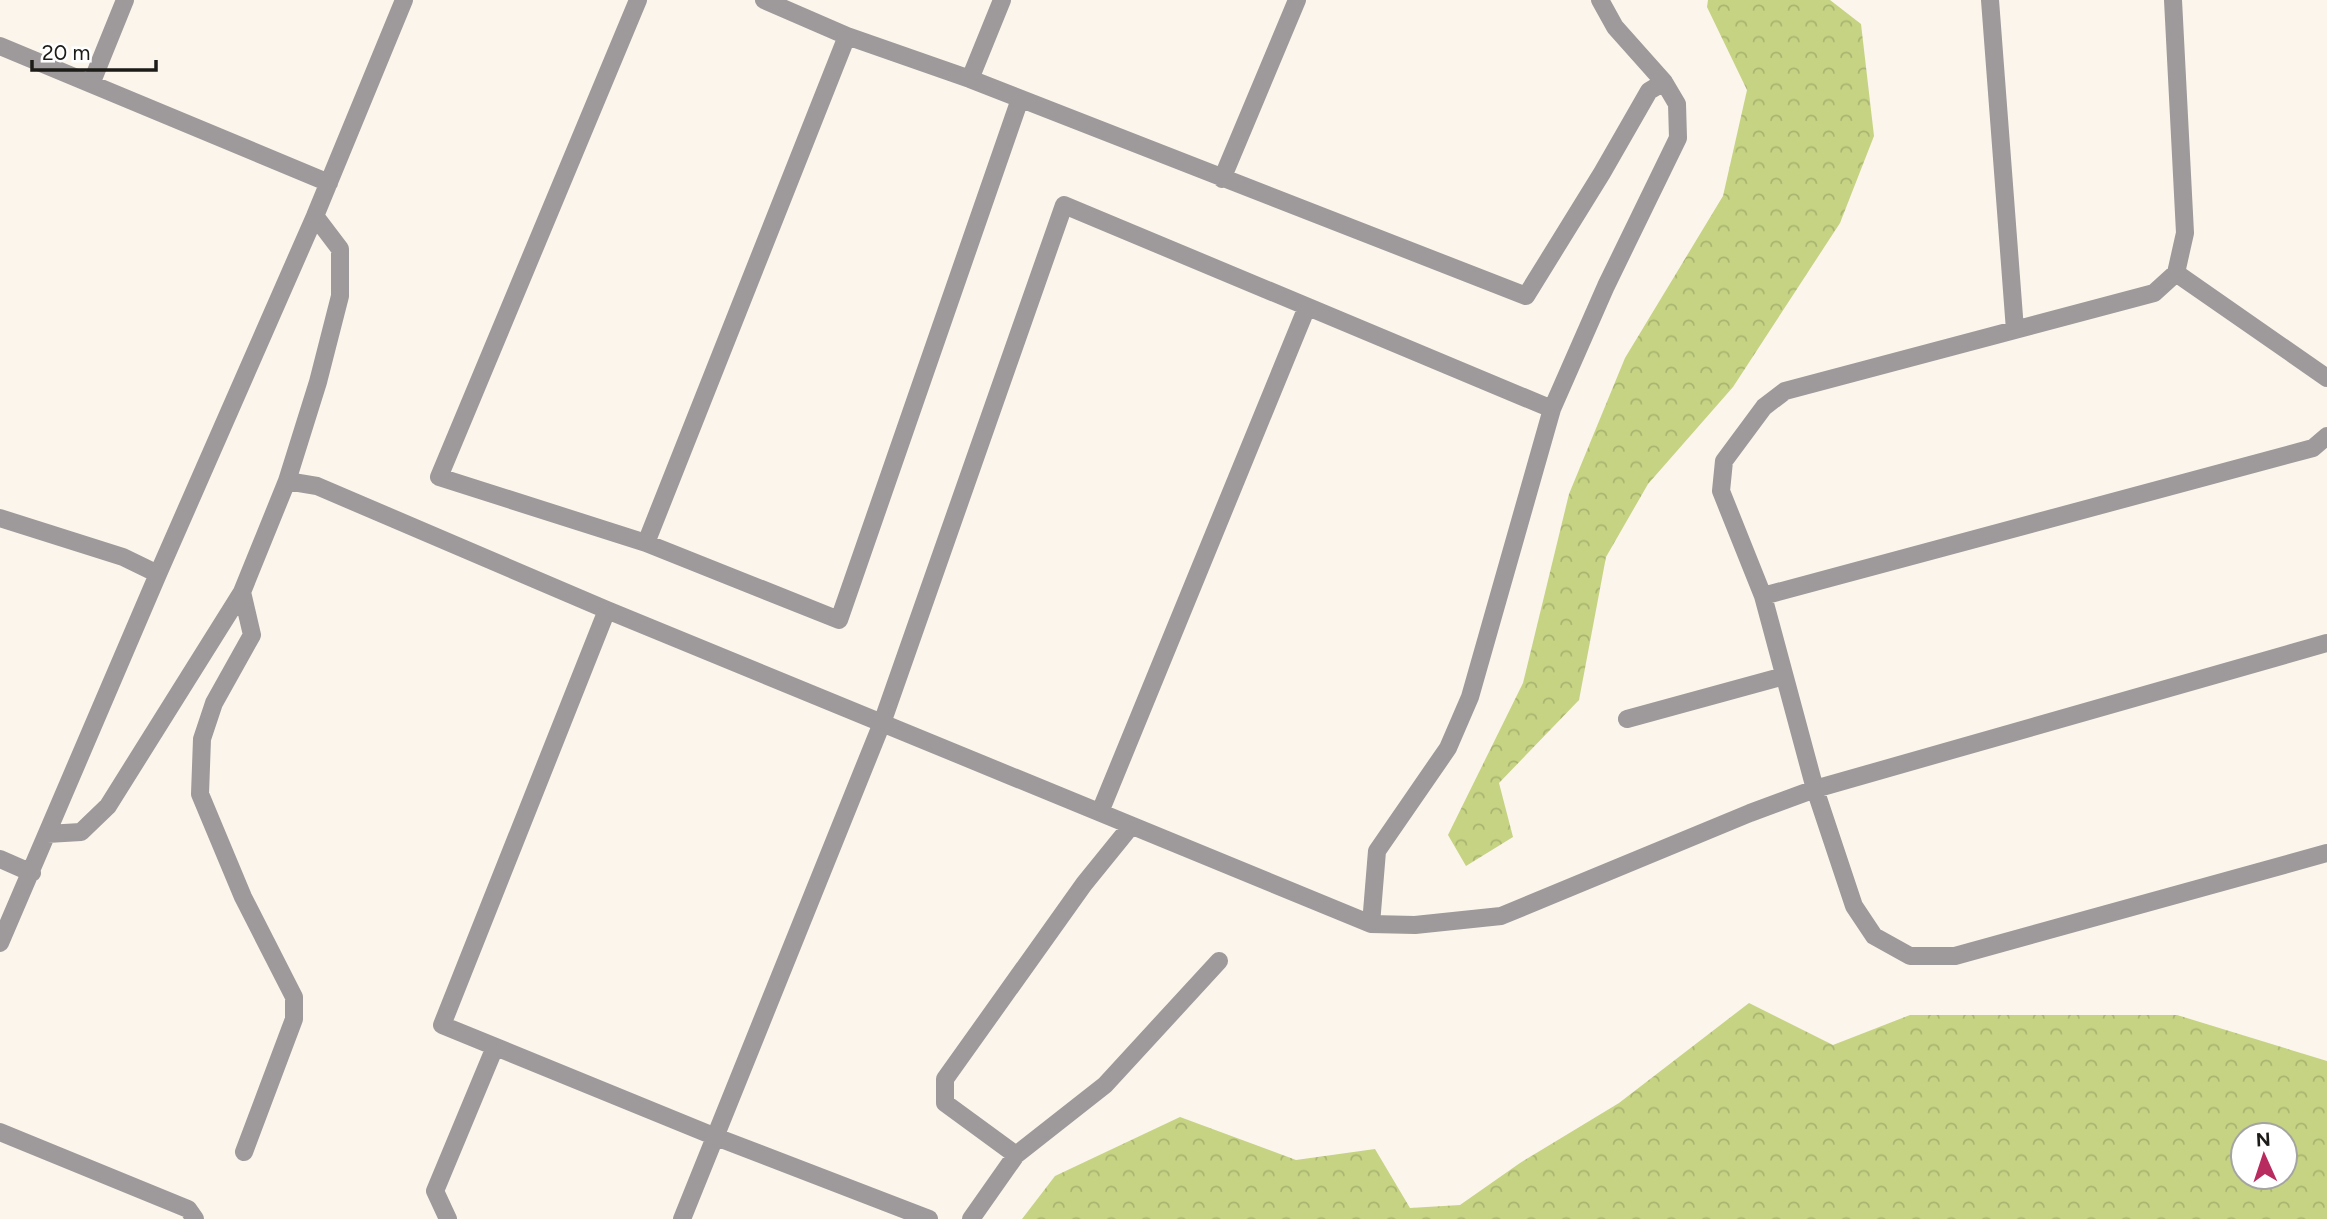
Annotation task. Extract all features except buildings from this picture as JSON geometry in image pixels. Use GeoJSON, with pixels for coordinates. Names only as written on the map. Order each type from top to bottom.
{"type":"FeatureCollection","features":[{"type":"Feature","properties":{"kind":"street"},"geometry":{"type":"LineString","coordinates":[[91,84],[125,0]]}},
{"type":"Feature","properties":{"kind":"street"},"geometry":{"type":"LineString","coordinates":[[0,943],[315,216],[404,0]]}},
{"type":"Feature","properties":{"kind":"street"},"geometry":{"type":"LineString","coordinates":[[638,0],[439,477],[646,543],[839,620],[1020,99]]}},
{"type":"Feature","properties":{"kind":"street"},"geometry":{"type":"LineString","coordinates":[[764,0],[847,36],[970,79],[1526,296],[1649,92],[1664,82]]}},
{"type":"Feature","properties":{"kind":"street"},"geometry":{"type":"LineString","coordinates":[[970,79],[1002,0]]}},
{"type":"Feature","properties":{"kind":"street"},"geometry":{"type":"LineString","coordinates":[[1222,179],[1297,0]]}},
{"type":"Feature","properties":{"kind":"street"},"geometry":{"type":"LineString","coordinates":[[1371,924],[1377,851],[1448,748],[1470,697],[1552,409],[1606,286],[1678,138],[1677,104],[1664,82],[1615,27],[1600,0]]}},
{"type":"Feature","properties":{"kind":"street"},"geometry":{"type":"LineString","coordinates":[[1990,0],[2015,330]]}},
{"type":"Feature","properties":{"kind":"street"},"geometry":{"type":"LineString","coordinates":[[2173,0],[2185,233],[2176,273],[2154,293],[1785,391],[1764,407],[1724,460],[1721,491],[1762,596],[1815,789],[1854,906],[1874,936],[1910,956],[1955,956],[2327,853]]}},
{"type":"Feature","properties":{"kind":"street"},"geometry":{"type":"LineString","coordinates":[[646,543],[847,36]]}},
{"type":"Feature","properties":{"kind":"street"},"geometry":{"type":"LineString","coordinates":[[0,46],[329,183]]}},
{"type":"Feature","properties":{"kind":"street"},"geometry":{"type":"LineString","coordinates":[[682,1219],[882,723],[1064,205],[1552,409]]}},
{"type":"Feature","properties":{"kind":"street"},"geometry":{"type":"LineString","coordinates":[[47,834],[81,832],[108,806],[242,592],[287,481],[318,382],[340,296],[340,249],[315,216]]}},
{"type":"Feature","properties":{"kind":"street"},"geometry":{"type":"LineString","coordinates":[[2176,273],[2327,378]]}},
{"type":"Feature","properties":{"kind":"street"},"geometry":{"type":"LineString","coordinates":[[1100,812],[1307,307]]}},
{"type":"Feature","properties":{"kind":"street"},"geometry":{"type":"LineString","coordinates":[[1762,596],[2313,448],[2327,436]]}},
{"type":"Feature","properties":{"kind":"street"},"geometry":{"type":"LineString","coordinates":[[287,481],[317,486],[607,610],[1371,924],[1415,925],[1501,916],[1815,789],[2327,643]]}},
{"type":"Feature","properties":{"kind":"street"},"geometry":{"type":"LineString","coordinates":[[0,518],[123,557],[158,575]]}},
{"type":"Feature","properties":{"kind":"street"},"geometry":{"type":"LineString","coordinates":[[242,592],[252,635],[214,703],[202,739],[200,794],[243,897],[294,997],[294,1018],[244,1152]]}},
{"type":"Feature","properties":{"kind":"street"},"geometry":{"type":"LineString","coordinates":[[607,610],[442,1025],[716,1137],[929,1219]]}},
{"type":"Feature","properties":{"kind":"street"},"geometry":{"type":"LineString","coordinates":[[1628,719],[1784,676]]}},
{"type":"Feature","properties":{"kind":"street"},"geometry":{"type":"LineString","coordinates":[[1016,1155],[945,1103],[944,1079],[1084,884],[1131,826]]}},
{"type":"Feature","properties":{"kind":"street"},"geometry":{"type":"LineString","coordinates":[[0,859],[32,873]]}},
{"type":"Feature","properties":{"kind":"street"},"geometry":{"type":"LineString","coordinates":[[971,1219],[1016,1155],[1105,1085],[1219,961]]}},
{"type":"Feature","properties":{"kind":"street"},"geometry":{"type":"LineString","coordinates":[[448,1219],[435,1191],[495,1047]]}},
{"type":"Feature","properties":{"kind":"street"},"geometry":{"type":"LineString","coordinates":[[0,1132],[188,1209],[195,1219]]}},
{"type":"Feature","properties":{"kind":"green space"},"geometry":{"type":"Polygon","coordinates":[[[1708,0],[1830,0],[1861,24],[1874,136],[1840,223],[1733,387],[1648,484],[1606,557],[1579,700],[1499,783],[1513,837],[1466,866],[1448,835],[1523,683],[1569,494],[1625,358],[1723,196],[1747,90],[1707,7],[1708,0]]]}},
{"type":"Feature","properties":{"kind":"green space"},"geometry":{"type":"Polygon","coordinates":[[[1749,1003],[1833,1045],[1910,1015],[2177,1015],[2327,1061],[2327,1219],[1022,1219],[1055,1176],[1180,1117],[1296,1160],[1375,1149],[1410,1208],[1460,1205],[1520,1163],[1619,1103],[1749,1003]]]}}]}
